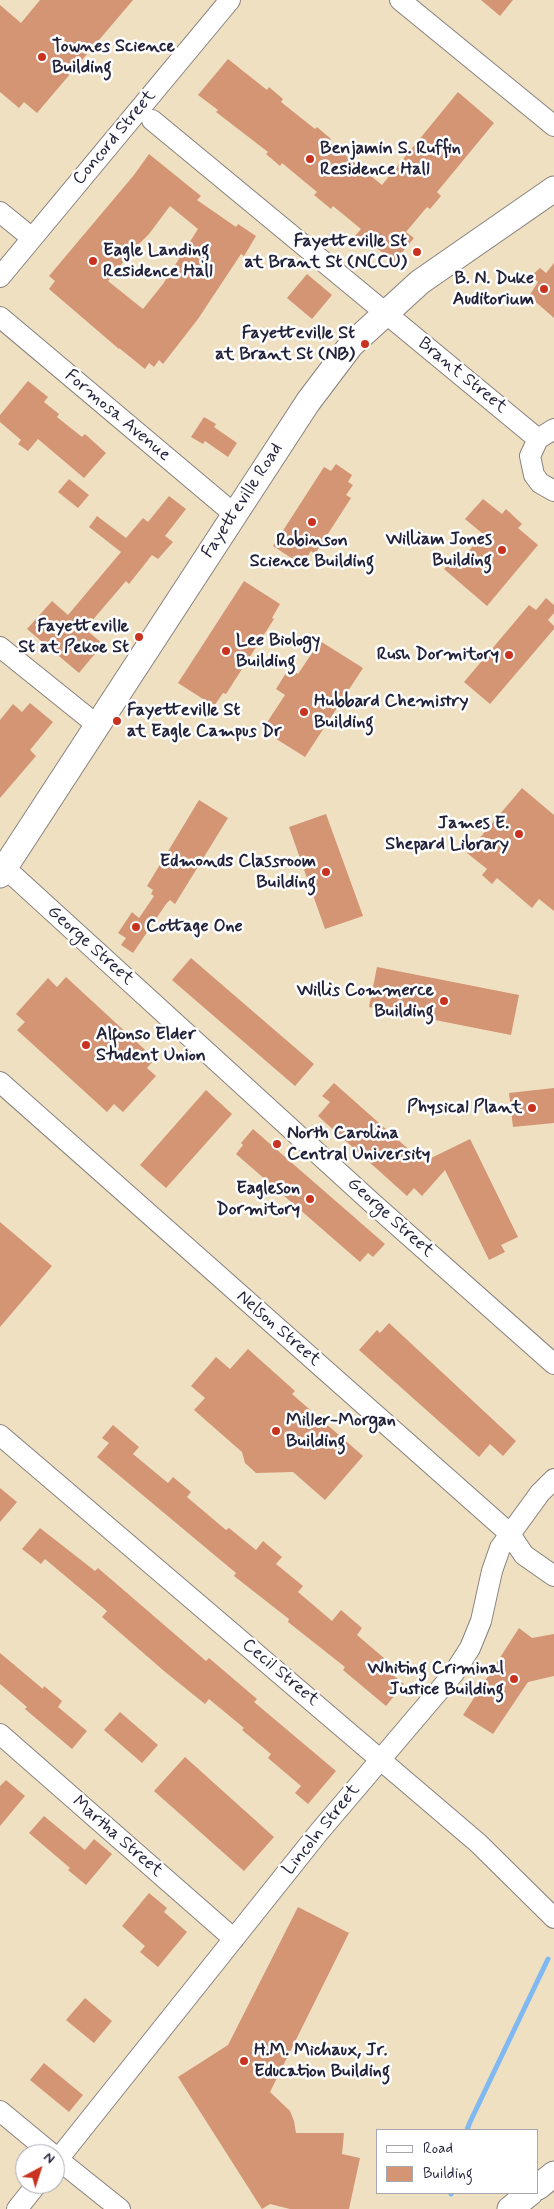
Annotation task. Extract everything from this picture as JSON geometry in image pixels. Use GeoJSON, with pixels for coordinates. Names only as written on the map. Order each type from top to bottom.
{"type":"FeatureCollection","features":[{"type":"Feature","properties":{"kind":"main road","name":"Fayetteville Road"},"geometry":{"type":"LineString","coordinates":[[2,872],[234,514],[326,378],[351,345],[420,282],[554,189]]}},
{"type":"Feature","properties":{"kind":"main road"},"geometry":{"type":"LineString","coordinates":[[539,2185],[554,2174]]}},
{"type":"Feature","properties":{"kind":"main road"},"geometry":{"type":"LineString","coordinates":[[510,2209],[529,2194]]}},
{"type":"Feature","properties":{"kind":"street","name":"Concord Street"},"geometry":{"type":"LineString","coordinates":[[0,278],[230,0]]}},
{"type":"Feature","properties":{"kind":"street"},"geometry":{"type":"LineString","coordinates":[[400,0],[554,126]]}},
{"type":"Feature","properties":{"kind":"street","name":"Brant Street"},"geometry":{"type":"LineString","coordinates":[[152,120],[386,313],[546,434],[533,447],[531,466],[540,483],[554,491]]}},
{"type":"Feature","properties":{"kind":"street"},"geometry":{"type":"LineString","coordinates":[[0,212],[32,238]]}},
{"type":"Feature","properties":{"kind":"street","name":"Formosa Avenue"},"geometry":{"type":"LineString","coordinates":[[0,317],[234,514]]}},
{"type":"Feature","properties":{"kind":"street"},"geometry":{"type":"LineString","coordinates":[[0,647],[97,725]]}},
{"type":"Feature","properties":{"kind":"street","name":"George Street"},"geometry":{"type":"LineString","coordinates":[[2,872],[554,1364]]}},
{"type":"Feature","properties":{"kind":"street","name":"Nelson Street"},"geometry":{"type":"LineString","coordinates":[[0,1082],[508,1534],[524,1555],[554,1576]]}},
{"type":"Feature","properties":{"kind":"street","name":"Cecil Street"},"geometry":{"type":"LineString","coordinates":[[0,1435],[478,1843],[554,1918]]}},
{"type":"Feature","properties":{"kind":"street","name":"Lincoln Street"},"geometry":{"type":"LineString","coordinates":[[65,2146],[319,1832],[454,1674],[470,1648],[481,1621],[492,1571],[500,1548],[508,1534],[554,1479]]}},
{"type":"Feature","properties":{"kind":"street","name":"Martha Street"},"geometry":{"type":"LineString","coordinates":[[0,1734],[234,1939]]}},
{"type":"Feature","properties":{"kind":"street"},"geometry":{"type":"LineString","coordinates":[[0,2111],[39,2144]]}},
{"type":"Feature","properties":{"kind":"street"},"geometry":{"type":"LineString","coordinates":[[65,2166],[120,2209]]}},
{"type":"Feature","properties":{"kind":"street"},"geometry":{"type":"LineString","coordinates":[[17,2209],[29,2194]]}},
{"type":"Feature","properties":{"kind":"building","name":"Townes Science Building"},"geometry":{"type":"Polygon","coordinates":[[[40,0],[133,0],[37,113],[24,102],[19,108],[0,92],[0,5],[21,23],[40,0]]]}},
{"type":"Feature","properties":{"kind":"building"},"geometry":{"type":"Polygon","coordinates":[[[481,0],[513,0],[500,16],[481,0]]]}},
{"type":"Feature","properties":{"kind":"building","name":"Benjamin S. Ruffin Residence Hall"},"geometry":{"type":"Polygon","coordinates":[[[228,59],[267,90],[269,87],[283,99],[281,102],[315,129],[317,127],[331,139],[329,142],[382,185],[458,92],[494,123],[437,192],[441,196],[430,209],[427,207],[406,232],[414,238],[394,262],[367,240],[364,243],[355,236],[361,229],[333,206],[331,209],[314,195],[317,192],[282,163],[280,166],[266,154],[268,152],[216,112],[218,110],[198,95],[228,59]]]}},
{"type":"Feature","properties":{"kind":"building","name":"Eagle Landing Residence Hall"},"geometry":{"type":"Polygon","coordinates":[[[149,154],[201,196],[197,200],[236,227],[238,224],[256,236],[244,256],[241,254],[198,319],[163,364],[159,360],[154,367],[149,363],[145,369],[49,289],[55,281],[49,276],[134,175],[149,154]],[[170,206],[149,234],[132,251],[108,281],[143,309],[163,284],[198,229],[170,206]]]}},
{"type":"Feature","properties":{"kind":"building","name":"B. N. Duke Auditorium"},"geometry":{"type":"Polygon","coordinates":[[[554,263],[554,318],[529,296],[538,282],[531,276],[540,268],[546,273],[554,263]]]}},
{"type":"Feature","properties":{"kind":"building"},"geometry":{"type":"Polygon","coordinates":[[[307,274],[332,295],[312,319],[287,298],[307,274]]]}},
{"type":"Feature","properties":{"kind":"building"},"geometry":{"type":"Polygon","coordinates":[[[28,381],[48,397],[44,402],[59,414],[57,417],[82,437],[85,434],[106,453],[84,478],[38,439],[28,451],[18,444],[21,440],[0,422],[0,415],[28,381]]]}},
{"type":"Feature","properties":{"kind":"building"},"geometry":{"type":"Polygon","coordinates":[[[204,417],[216,424],[214,427],[237,443],[228,457],[205,441],[203,444],[191,437],[204,417]]]}},
{"type":"Feature","properties":{"kind":"building","name":"Robinson Science Building"},"geometry":{"type":"Polygon","coordinates":[[[336,464],[352,475],[348,482],[353,485],[346,495],[351,498],[315,554],[311,551],[302,565],[273,546],[324,467],[331,471],[336,464]]]}},
{"type":"Feature","properties":{"kind":"building"},"geometry":{"type":"Polygon","coordinates":[[[69,479],[89,495],[78,508],[58,492],[69,479]]]}},
{"type":"Feature","properties":{"kind":"building"},"geometry":{"type":"Polygon","coordinates":[[[169,496],[186,509],[165,536],[173,542],[158,559],[152,555],[129,584],[126,581],[85,629],[103,644],[79,673],[27,629],[52,601],[68,615],[121,552],[89,527],[97,516],[126,538],[143,518],[148,522],[169,496]]]}},
{"type":"Feature","properties":{"kind":"building","name":"William Jones Building"},"geometry":{"type":"Polygon","coordinates":[[[483,499],[502,514],[506,509],[522,524],[518,528],[538,545],[487,606],[444,569],[456,554],[462,559],[483,534],[465,519],[483,499]]]}},
{"type":"Feature","properties":{"kind":"building","name":"Lee Biology Building"},"geometry":{"type":"Polygon","coordinates":[[[244,581],[280,604],[272,618],[274,619],[226,694],[223,693],[214,706],[178,683],[244,581]]]}},
{"type":"Feature","properties":{"kind":"building","name":"Rush Dormitory"},"geometry":{"type":"Polygon","coordinates":[[[546,598],[554,605],[554,613],[548,620],[554,626],[554,629],[490,704],[464,682],[529,605],[536,610],[546,598]]]}},
{"type":"Feature","properties":{"kind":"building","name":"Hubbard Chemistry Building"},"geometry":{"type":"Polygon","coordinates":[[[320,641],[363,668],[305,757],[262,730],[285,695],[276,689],[289,668],[298,674],[320,641]]]}},
{"type":"Feature","properties":{"kind":"building"},"geometry":{"type":"Polygon","coordinates":[[[30,703],[53,722],[30,750],[36,756],[0,798],[0,720],[13,704],[22,712],[30,703]]]}},
{"type":"Feature","properties":{"kind":"building","name":"James E. Shepard Library"},"geometry":{"type":"Polygon","coordinates":[[[522,788],[554,815],[554,911],[539,899],[532,908],[497,878],[492,884],[482,875],[487,869],[467,853],[522,788]]]}},
{"type":"Feature","properties":{"kind":"building"},"geometry":{"type":"Polygon","coordinates":[[[199,800],[228,818],[175,904],[170,900],[166,904],[133,953],[121,945],[126,938],[118,933],[132,912],[139,918],[154,896],[151,894],[153,890],[147,886],[199,800]]]}},
{"type":"Feature","properties":{"kind":"building","name":"Edmonds Classroom Building"},"geometry":{"type":"Polygon","coordinates":[[[326,814],[363,916],[325,929],[289,827],[326,814]]]}},
{"type":"Feature","properties":{"kind":"building"},"geometry":{"type":"Polygon","coordinates":[[[191,958],[314,1064],[295,1086],[172,980],[191,958]]]}},
{"type":"Feature","properties":{"kind":"building","name":"Willis Commerce Building"},"geometry":{"type":"Polygon","coordinates":[[[377,967],[519,995],[511,1035],[369,1007],[377,967]]]}},
{"type":"Feature","properties":{"kind":"building","name":"Alfonso Elder Student Union"},"geometry":{"type":"Polygon","coordinates":[[[66,977],[155,1059],[147,1068],[156,1076],[123,1112],[114,1104],[107,1112],[17,1030],[25,1022],[16,1014],[48,978],[57,987],[66,977]]]}},
{"type":"Feature","properties":{"kind":"building"},"geometry":{"type":"Polygon","coordinates":[[[334,1083],[423,1162],[470,1139],[518,1237],[501,1245],[505,1252],[489,1260],[445,1170],[422,1196],[414,1188],[407,1196],[318,1116],[330,1102],[322,1096],[334,1083]]]}},
{"type":"Feature","properties":{"kind":"building","name":"Physical Plant"},"geometry":{"type":"Polygon","coordinates":[[[554,1088],[554,1123],[513,1127],[509,1093],[554,1088]]]}},
{"type":"Feature","properties":{"kind":"building"},"geometry":{"type":"Polygon","coordinates":[[[206,1090],[232,1114],[166,1188],[140,1165],[206,1090]]]}},
{"type":"Feature","properties":{"kind":"building","name":"Eagleson Dormitory"},"geometry":{"type":"Polygon","coordinates":[[[253,1129],[385,1244],[373,1257],[368,1253],[360,1262],[236,1154],[243,1145],[241,1143],[253,1129]]]}},
{"type":"Feature","properties":{"kind":"building"},"geometry":{"type":"Polygon","coordinates":[[[0,1222],[52,1266],[0,1327],[0,1222]]]}},
{"type":"Feature","properties":{"kind":"building"},"geometry":{"type":"Polygon","coordinates":[[[389,1323],[516,1441],[503,1456],[490,1444],[479,1457],[359,1350],[377,1330],[380,1333],[389,1323]]]}},
{"type":"Feature","properties":{"kind":"building","name":"Miller-Morgan Building"},"geometry":{"type":"Polygon","coordinates":[[[248,1349],[295,1391],[292,1394],[363,1456],[325,1500],[293,1472],[256,1473],[245,1463],[242,1452],[194,1410],[205,1398],[191,1386],[216,1357],[230,1369],[248,1349]]]}},
{"type":"Feature","properties":{"kind":"building"},"geometry":{"type":"Polygon","coordinates":[[[113,1425],[139,1447],[133,1454],[168,1483],[173,1477],[191,1492],[187,1497],[226,1530],[229,1528],[256,1550],[263,1541],[282,1557],[276,1564],[303,1586],[298,1592],[332,1621],[341,1610],[362,1628],[357,1635],[384,1658],[379,1664],[404,1684],[386,1706],[343,1670],[345,1667],[288,1622],[289,1619],[234,1576],[236,1573],[97,1457],[109,1443],[102,1438],[113,1425]]]}},
{"type":"Feature","properties":{"kind":"building"},"geometry":{"type":"Polygon","coordinates":[[[0,1488],[17,1502],[0,1522],[0,1488]]]}},
{"type":"Feature","properties":{"kind":"building"},"geometry":{"type":"Polygon","coordinates":[[[40,1528],[95,1571],[98,1568],[206,1661],[209,1658],[257,1699],[254,1702],[336,1771],[308,1804],[295,1793],[301,1786],[268,1758],[271,1754],[242,1730],[244,1728],[209,1699],[205,1704],[164,1671],[102,1617],[107,1611],[45,1559],[41,1564],[22,1549],[40,1528]]]}},
{"type":"Feature","properties":{"kind":"building","name":"Whiting Criminal Justice Building"},"geometry":{"type":"Polygon","coordinates":[[[519,1628],[532,1638],[554,1634],[554,1676],[528,1682],[493,1734],[463,1715],[519,1628]]]}},
{"type":"Feature","properties":{"kind":"building"},"geometry":{"type":"Polygon","coordinates":[[[0,1653],[43,1689],[44,1686],[62,1701],[58,1707],[87,1731],[72,1749],[25,1709],[27,1707],[0,1684],[0,1653]]]}},
{"type":"Feature","properties":{"kind":"building"},"geometry":{"type":"Polygon","coordinates":[[[120,1712],[158,1745],[142,1763],[104,1730],[120,1712]]]}},
{"type":"Feature","properties":{"kind":"building"},"geometry":{"type":"Polygon","coordinates":[[[185,1757],[274,1837],[244,1871],[154,1791],[185,1757]]]}},
{"type":"Feature","properties":{"kind":"building"},"geometry":{"type":"Polygon","coordinates":[[[6,1780],[25,1796],[0,1826],[0,1786],[6,1780]]]}},
{"type":"Feature","properties":{"kind":"building"},"geometry":{"type":"Polygon","coordinates":[[[44,1816],[85,1850],[94,1839],[112,1854],[86,1885],[68,1870],[70,1868],[29,1833],[44,1816]]]}},
{"type":"Feature","properties":{"kind":"building"},"geometry":{"type":"Polygon","coordinates":[[[149,1893],[167,1908],[164,1912],[187,1932],[158,1967],[140,1952],[145,1946],[122,1926],[149,1893]]]}},
{"type":"Feature","properties":{"kind":"building","name":"H.M. Michaux, Jr. Education Building"},"geometry":{"type":"Polygon","coordinates":[[[298,1907],[349,1933],[270,2092],[290,2111],[296,2133],[344,2133],[342,2154],[360,2158],[349,2209],[290,2209],[270,2204],[262,2209],[178,2077],[228,2045],[298,1907]]]}},
{"type":"Feature","properties":{"kind":"building"},"geometry":{"type":"Polygon","coordinates":[[[85,1998],[112,2021],[94,2043],[66,2020],[85,1998]]]}},
{"type":"Feature","properties":{"kind":"building"},"geometry":{"type":"Polygon","coordinates":[[[44,2063],[83,2095],[69,2112],[30,2080],[44,2063]]]}},
{"type":"Feature","properties":{"kind":"waterway"},"geometry":{"type":"LineString","coordinates":[[467,2129],[548,1959]]}},
{"type":"Feature","properties":{"kind":"place","name":"Townes Science Building"},"geometry":{"type":"Point","coordinates":[42,57]}},
{"type":"Feature","properties":{"kind":"place","name":"Benjamin S. Ruffin Residence Hall"},"geometry":{"type":"Point","coordinates":[310,159]}},
{"type":"Feature","properties":{"kind":"place","name":"Fayetteville St at Brant St (NCCU)"},"geometry":{"type":"Point","coordinates":[417,252]}},
{"type":"Feature","properties":{"kind":"place","name":"Eagle Landing Residence Hall"},"geometry":{"type":"Point","coordinates":[93,261]}},
{"type":"Feature","properties":{"kind":"place","name":"B. N. Duke Auditorium"},"geometry":{"type":"Point","coordinates":[544,289]}},
{"type":"Feature","properties":{"kind":"place","name":"Fayetteville St at Brant St (NB)"},"geometry":{"type":"Point","coordinates":[365,344]}},
{"type":"Feature","properties":{"kind":"place","name":"Robinson Science Building"},"geometry":{"type":"Point","coordinates":[312,522]}},
{"type":"Feature","properties":{"kind":"place","name":"William Jones Building"},"geometry":{"type":"Point","coordinates":[502,550]}},
{"type":"Feature","properties":{"kind":"place","name":"Fayetteville St at Pekoe St"},"geometry":{"type":"Point","coordinates":[139,637]}},
{"type":"Feature","properties":{"kind":"place","name":"Lee Biology Building"},"geometry":{"type":"Point","coordinates":[226,651]}},
{"type":"Feature","properties":{"kind":"place","name":"Rush Dormitory"},"geometry":{"type":"Point","coordinates":[509,655]}},
{"type":"Feature","properties":{"kind":"place","name":"Hubbard Chemistry Building"},"geometry":{"type":"Point","coordinates":[304,712]}},
{"type":"Feature","properties":{"kind":"place","name":"Fayetteville St at Eagle Campus Dr"},"geometry":{"type":"Point","coordinates":[117,721]}},
{"type":"Feature","properties":{"kind":"place","name":"James E. Shepard Library"},"geometry":{"type":"Point","coordinates":[519,834]}},
{"type":"Feature","properties":{"kind":"place","name":"Edmonds Classroom Building"},"geometry":{"type":"Point","coordinates":[326,872]}},
{"type":"Feature","properties":{"kind":"place","name":"Cottage One"},"geometry":{"type":"Point","coordinates":[136,927]}},
{"type":"Feature","properties":{"kind":"place","name":"Willis Commerce Building"},"geometry":{"type":"Point","coordinates":[444,1001]}},
{"type":"Feature","properties":{"kind":"place","name":"Alfonso Elder Student Union"},"geometry":{"type":"Point","coordinates":[86,1045]}},
{"type":"Feature","properties":{"kind":"place","name":"Physical Plant"},"geometry":{"type":"Point","coordinates":[532,1108]}},
{"type":"Feature","properties":{"kind":"place","name":"North Carolina Central University"},"geometry":{"type":"Point","coordinates":[277,1144]}},
{"type":"Feature","properties":{"kind":"place","name":"Eagleson Dormitory"},"geometry":{"type":"Point","coordinates":[310,1199]}},
{"type":"Feature","properties":{"kind":"place","name":"Miller-Morgan Building"},"geometry":{"type":"Point","coordinates":[276,1431]}},
{"type":"Feature","properties":{"kind":"place","name":"Whiting Criminal Justice Building"},"geometry":{"type":"Point","coordinates":[514,1679]}},
{"type":"Feature","properties":{"kind":"place","name":"H.M. Michaux, Jr. Education Building"},"geometry":{"type":"Point","coordinates":[244,2061]}}]}
